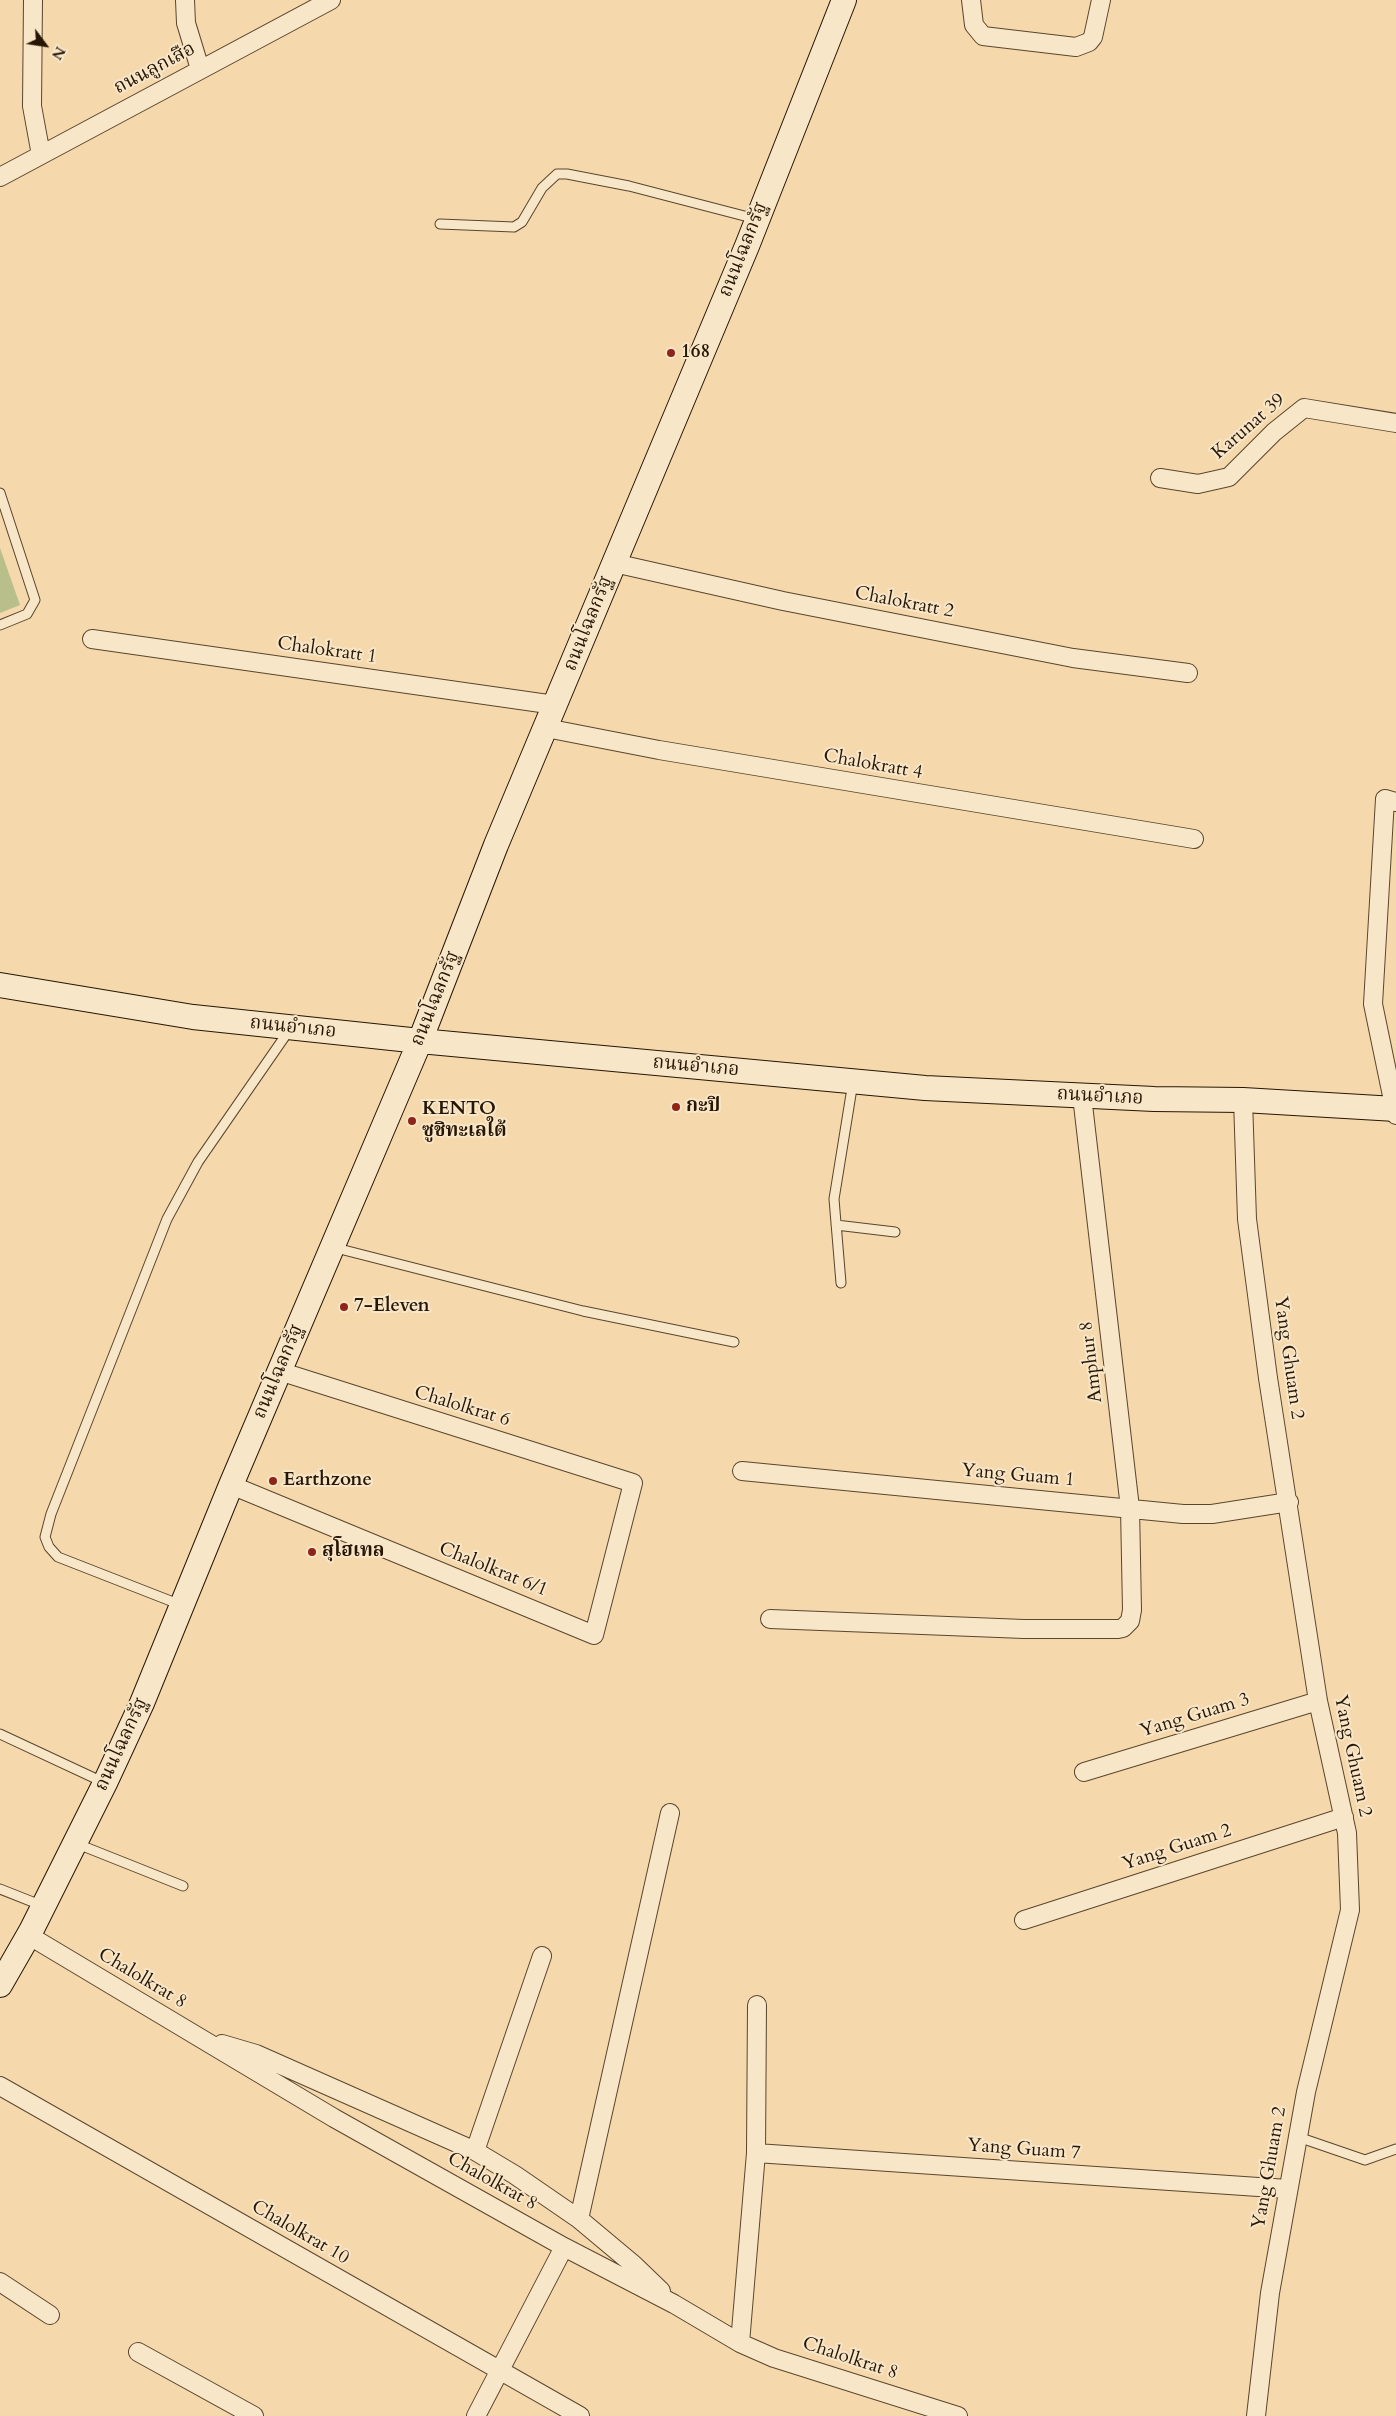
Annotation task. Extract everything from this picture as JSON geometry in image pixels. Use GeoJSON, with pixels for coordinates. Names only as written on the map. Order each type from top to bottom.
{"type":"FeatureCollection","features":[{"type":"Feature","properties":{"kind":"street"},"geometry":{"type":"LineString","coordinates":[[33,0],[32,106],[42,155]]}},
{"type":"Feature","properties":{"kind":"street"},"geometry":{"type":"LineString","coordinates":[[185,0],[186,23],[200,69]]}},
{"type":"Feature","properties":{"kind":"street","name":"ถนนลูกเสือ"},"geometry":{"type":"LineString","coordinates":[[0,177],[331,0]]}},
{"type":"Feature","properties":{"kind":"street","name":"ถนนโฉลกรัฐ"},"geometry":{"type":"LineString","coordinates":[[1,1983],[75,1843],[142,1703],[231,1485],[420,1041],[496,844],[744,255],[756,219],[844,0]]}},
{"type":"Feature","properties":{"kind":"street"},"geometry":{"type":"LineString","coordinates":[[971,0],[974,25],[983,36],[1076,47],[1089,42],[1093,37],[1101,0]]}},
{"type":"Feature","properties":{"kind":"street","name":"Karunat 39"},"geometry":{"type":"LineString","coordinates":[[1160,478],[1198,484],[1229,477],[1274,432],[1304,408],[1396,423]]}},
{"type":"Feature","properties":{"kind":"street","name":"Chalokratt 2"},"geometry":{"type":"LineString","coordinates":[[614,563],[793,603],[1073,658],[1188,673]]}},
{"type":"Feature","properties":{"kind":"street","name":"Chalokratt 1"},"geometry":{"type":"LineString","coordinates":[[92,639],[555,705]]}},
{"type":"Feature","properties":{"kind":"street","name":"Chalokratt 4"},"geometry":{"type":"LineString","coordinates":[[546,728],[669,752],[1194,840]]}},
{"type":"Feature","properties":{"kind":"street"},"geometry":{"type":"LineString","coordinates":[[1390,800],[1373,1004],[1396,1111]]}},
{"type":"Feature","properties":{"kind":"street","name":"ถนนอำเภอ"},"geometry":{"type":"LineString","coordinates":[[0,985],[193,1017],[420,1041],[853,1082],[925,1088],[1082,1096],[1242,1100],[1396,1111]]}},
{"type":"Feature","properties":{"kind":"street","name":"Amphur 8"},"geometry":{"type":"LineString","coordinates":[[770,1619],[1024,1630],[1118,1629],[1128,1625],[1132,1610],[1130,1508],[1082,1096]]}},
{"type":"Feature","properties":{"kind":"street","name":"Yang Ghuam 2"},"geometry":{"type":"LineString","coordinates":[[1242,1100],[1247,1219],[1268,1378],[1289,1502],[1318,1701],[1347,1833],[1350,1910],[1306,2092],[1270,2293],[1256,2416]]}},
{"type":"Feature","properties":{"kind":"street","name":"Chalolkrat 6"},"geometry":{"type":"LineString","coordinates":[[279,1371],[633,1483]]}},
{"type":"Feature","properties":{"kind":"street","name":"Yang Guam 1"},"geometry":{"type":"LineString","coordinates":[[742,1471],[1183,1514],[1212,1514],[1289,1502]]}},
{"type":"Feature","properties":{"kind":"street","name":"Chalolkrat 6/1"},"geometry":{"type":"LineString","coordinates":[[231,1485],[594,1635],[633,1483]]}},
{"type":"Feature","properties":{"kind":"street","name":"Yang Guam 3"},"geometry":{"type":"LineString","coordinates":[[1084,1772],[1318,1701]]}},
{"type":"Feature","properties":{"kind":"street"},"geometry":{"type":"LineString","coordinates":[[579,2219],[670,1813]]}},
{"type":"Feature","properties":{"kind":"street","name":"Yang Guam 2"},"geometry":{"type":"LineString","coordinates":[[1024,1920],[1344,1816]]}},
{"type":"Feature","properties":{"kind":"street","name":"Chalolkrat 8"},"geometry":{"type":"LineString","coordinates":[[28,1935],[334,2118],[564,2247],[674,2304],[740,2344],[774,2358],[958,2416]]}},
{"type":"Feature","properties":{"kind":"street"},"geometry":{"type":"LineString","coordinates":[[475,2151],[542,1956]]}},
{"type":"Feature","properties":{"kind":"street"},"geometry":{"type":"LineString","coordinates":[[740,2344],[756,2153],[757,2006]]}},
{"type":"Feature","properties":{"kind":"street"},"geometry":{"type":"LineString","coordinates":[[197,2036],[256,2054],[475,2151],[515,2175],[579,2219],[634,2265],[674,2304]]}},
{"type":"Feature","properties":{"kind":"street","name":"Chalolkrat 10"},"geometry":{"type":"LineString","coordinates":[[0,2086],[580,2416]]}},
{"type":"Feature","properties":{"kind":"street","name":"Yang Guam 7"},"geometry":{"type":"LineString","coordinates":[[756,2153],[1288,2189]]}},
{"type":"Feature","properties":{"kind":"street"},"geometry":{"type":"LineString","coordinates":[[476,2416],[564,2247]]}},
{"type":"Feature","properties":{"kind":"street"},"geometry":{"type":"LineString","coordinates":[[0,2282],[50,2316]]}},
{"type":"Feature","properties":{"kind":"street"},"geometry":{"type":"LineString","coordinates":[[138,2352],[254,2416]]}},
{"type":"Feature","properties":{"kind":"lane"},"geometry":{"type":"LineString","coordinates":[[440,224],[514,227],[522,222],[542,188],[557,174],[567,174],[629,186],[756,219]]}},
{"type":"Feature","properties":{"kind":"lane"},"geometry":{"type":"LineString","coordinates":[[0,493],[35,600],[27,614],[0,625]]}},
{"type":"Feature","properties":{"kind":"lane"},"geometry":{"type":"LineString","coordinates":[[181,1605],[58,1557],[49,1547],[45,1537],[51,1514],[167,1219],[198,1162],[291,1028]]}},
{"type":"Feature","properties":{"kind":"lane"},"geometry":{"type":"LineString","coordinates":[[841,1282],[834,1199],[853,1082]]}},
{"type":"Feature","properties":{"kind":"lane"},"geometry":{"type":"LineString","coordinates":[[836,1225],[895,1232]]}},
{"type":"Feature","properties":{"kind":"lane"},"geometry":{"type":"LineString","coordinates":[[332,1247],[583,1311],[734,1342]]}},
{"type":"Feature","properties":{"kind":"lane"},"geometry":{"type":"LineString","coordinates":[[0,1734],[105,1783]]}},
{"type":"Feature","properties":{"kind":"lane"},"geometry":{"type":"LineString","coordinates":[[75,1843],[183,1886]]}},
{"type":"Feature","properties":{"kind":"lane"},"geometry":{"type":"LineString","coordinates":[[0,1889],[43,1906]]}},
{"type":"Feature","properties":{"kind":"lane"},"geometry":{"type":"LineString","coordinates":[[1298,2137],[1366,2160],[1396,2149]]}},
{"type":"Feature","properties":{"kind":"green space"},"geometry":{"type":"Polygon","coordinates":[[[0,548],[20,605],[0,613],[0,548]]]}},
{"type":"Feature","properties":{"kind":"place","name":"168"},"geometry":{"type":"Point","coordinates":[671,353]}},
{"type":"Feature","properties":{"kind":"place","name":"กะปิ"},"geometry":{"type":"Point","coordinates":[676,1107]}},
{"type":"Feature","properties":{"kind":"place","name":"KENTO ซูชิทะเลใต้"},"geometry":{"type":"Point","coordinates":[412,1121]}},
{"type":"Feature","properties":{"kind":"place","name":"7-Eleven"},"geometry":{"type":"Point","coordinates":[344,1307]}},
{"type":"Feature","properties":{"kind":"place","name":"Earthzone"},"geometry":{"type":"Point","coordinates":[273,1481]}},
{"type":"Feature","properties":{"kind":"place","name":"สุโฮเทล"},"geometry":{"type":"Point","coordinates":[312,1552]}}]}
